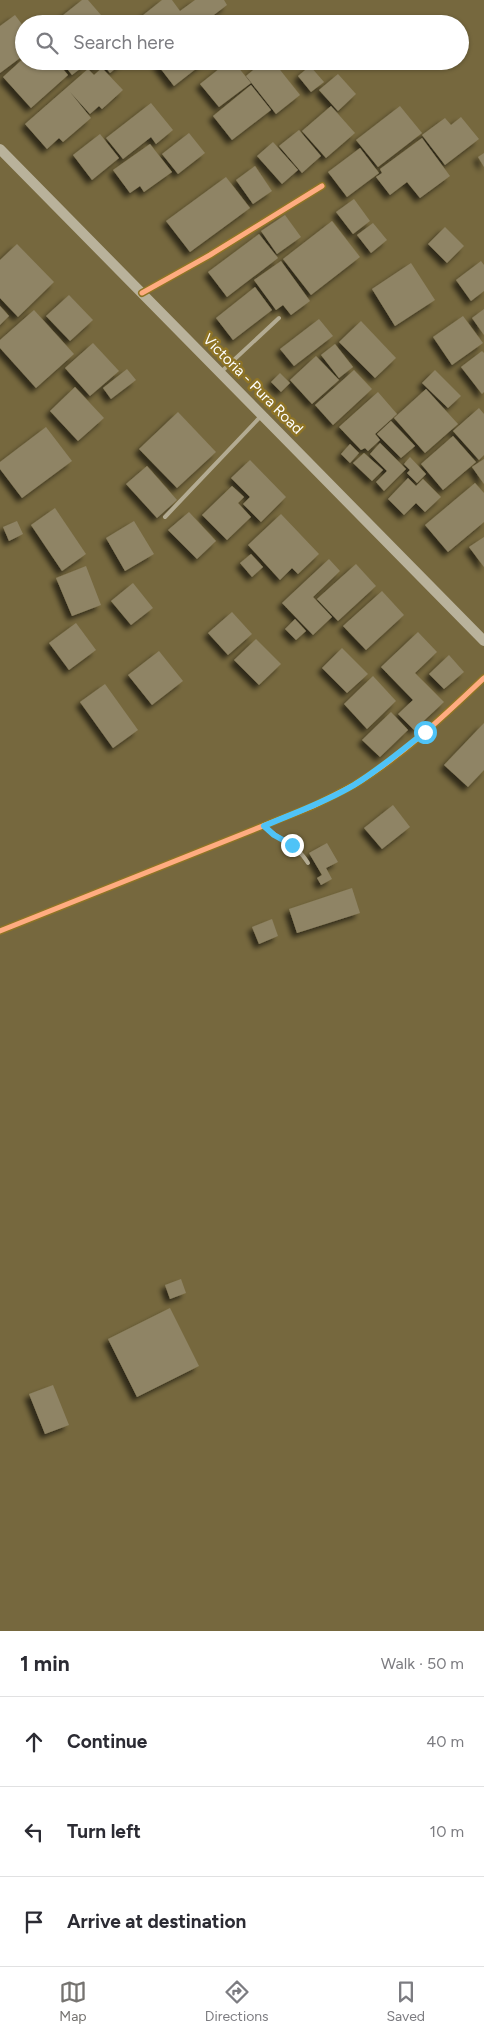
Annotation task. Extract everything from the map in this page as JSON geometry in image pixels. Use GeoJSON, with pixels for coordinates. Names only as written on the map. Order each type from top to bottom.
{"type":"FeatureCollection","features":[{"type":"Feature","properties":{"kind":"main road","name":"Victoria - Pura Road"},"geometry":{"type":"LineString","coordinates":[[0,149],[484,641]]}},
{"type":"Feature","properties":{"kind":"street"},"geometry":{"type":"LineString","coordinates":[[142,294],[218,251],[322,186]]}},
{"type":"Feature","properties":{"kind":"street"},"geometry":{"type":"LineString","coordinates":[[0,931],[313,806],[354,785],[380,768],[425,732],[484,678]]}},
{"type":"Feature","properties":{"kind":"lane"},"geometry":{"type":"LineString","coordinates":[[220,373],[279,318]]}},
{"type":"Feature","properties":{"kind":"lane"},"geometry":{"type":"LineString","coordinates":[[165,517],[262,415]]}},
{"type":"Feature","properties":{"kind":"lane"},"geometry":{"type":"LineString","coordinates":[[264,826],[274,835],[302,853],[308,863]]}},
{"type":"Feature","properties":{"kind":"building"},"geometry":{"type":"Polygon","coordinates":[[[82,0],[88,0],[101,15],[63,15],[82,0]]]}},
{"type":"Feature","properties":{"kind":"building"},"geometry":{"type":"Polygon","coordinates":[[[162,0],[172,0],[180,11],[195,0],[224,0],[227,5],[214,15],[143,15],[162,0]]]}},
{"type":"Feature","properties":{"kind":"building"},"geometry":{"type":"Polygon","coordinates":[[[15,15],[15,62],[0,73],[0,26],[15,15]]]}},
{"type":"Feature","properties":{"kind":"building"},"geometry":{"type":"Polygon","coordinates":[[[15,66],[15,70],[64,70],[68,75],[31,108],[3,77],[15,66]]]}},
{"type":"Feature","properties":{"kind":"building"},"geometry":{"type":"Polygon","coordinates":[[[68,70],[79,70],[72,75],[68,70]]]}},
{"type":"Feature","properties":{"kind":"building"},"geometry":{"type":"Polygon","coordinates":[[[87,70],[94,75],[100,70],[104,70],[123,90],[102,109],[99,106],[90,114],[70,92],[91,118],[63,142],[59,138],[47,149],[25,124],[87,70]]]}},
{"type":"Feature","properties":{"kind":"building"},"geometry":{"type":"Polygon","coordinates":[[[162,70],[194,70],[174,86],[162,70]]]}},
{"type":"Feature","properties":{"kind":"building"},"geometry":{"type":"Polygon","coordinates":[[[218,70],[240,70],[251,83],[219,107],[200,84],[218,70]]]}},
{"type":"Feature","properties":{"kind":"building"},"geometry":{"type":"Polygon","coordinates":[[[253,70],[280,70],[300,95],[276,114],[246,76],[253,70]]]}},
{"type":"Feature","properties":{"kind":"building"},"geometry":{"type":"Polygon","coordinates":[[[305,70],[314,70],[324,82],[311,92],[298,76],[305,70]]]}},
{"type":"Feature","properties":{"kind":"building"},"geometry":{"type":"Polygon","coordinates":[[[338,74],[356,94],[338,111],[319,90],[338,74]]]}},
{"type":"Feature","properties":{"kind":"building"},"geometry":{"type":"Polygon","coordinates":[[[251,85],[271,110],[232,140],[213,116],[251,85]]]}},
{"type":"Feature","properties":{"kind":"building"},"geometry":{"type":"Polygon","coordinates":[[[151,103],[173,130],[156,144],[151,137],[123,159],[106,138],[151,103]]]}},
{"type":"Feature","properties":{"kind":"building"},"geometry":{"type":"Polygon","coordinates":[[[331,106],[355,133],[326,158],[302,131],[331,106]]]}},
{"type":"Feature","properties":{"kind":"building"},"geometry":{"type":"Polygon","coordinates":[[[400,106],[422,133],[378,167],[356,140],[400,106]]]}},
{"type":"Feature","properties":{"kind":"building"},"geometry":{"type":"Polygon","coordinates":[[[461,117],[479,139],[445,165],[422,135],[445,118],[451,125],[461,117]]]}},
{"type":"Feature","properties":{"kind":"building"},"geometry":{"type":"Polygon","coordinates":[[[299,130],[321,156],[302,173],[279,146],[299,130]]]}},
{"type":"Feature","properties":{"kind":"building"},"geometry":{"type":"Polygon","coordinates":[[[189,133],[205,153],[178,174],[162,154],[189,133]]]}},
{"type":"Feature","properties":{"kind":"building"},"geometry":{"type":"Polygon","coordinates":[[[100,134],[119,158],[92,180],[73,155],[100,134]]]}},
{"type":"Feature","properties":{"kind":"building"},"geometry":{"type":"Polygon","coordinates":[[[422,138],[450,176],[420,198],[407,182],[390,195],[376,177],[382,173],[380,169],[422,138]]]}},
{"type":"Feature","properties":{"kind":"building"},"geometry":{"type":"Polygon","coordinates":[[[273,142],[298,170],[282,184],[257,156],[273,142]]]}},
{"type":"Feature","properties":{"kind":"building"},"geometry":{"type":"Polygon","coordinates":[[[150,144],[172,172],[144,192],[140,186],[130,193],[113,170],[150,144]]]}},
{"type":"Feature","properties":{"kind":"building"},"geometry":{"type":"Polygon","coordinates":[[[360,148],[379,173],[347,197],[328,172],[360,148]]]}},
{"type":"Feature","properties":{"kind":"building"},"geometry":{"type":"Polygon","coordinates":[[[484,153],[484,167],[478,157],[484,153]]]}},
{"type":"Feature","properties":{"kind":"building"},"geometry":{"type":"Polygon","coordinates":[[[255,166],[272,191],[253,204],[236,180],[255,166]]]}},
{"type":"Feature","properties":{"kind":"building"},"geometry":{"type":"Polygon","coordinates":[[[226,177],[250,208],[190,252],[166,221],[226,177]]]}},
{"type":"Feature","properties":{"kind":"building"},"geometry":{"type":"Polygon","coordinates":[[[354,199],[370,221],[353,234],[336,212],[354,199]]]}},
{"type":"Feature","properties":{"kind":"building"},"geometry":{"type":"Polygon","coordinates":[[[285,215],[301,237],[277,254],[261,231],[285,215]]]}},
{"type":"Feature","properties":{"kind":"building"},"geometry":{"type":"Polygon","coordinates":[[[332,221],[360,257],[311,295],[283,259],[332,221]]]}},
{"type":"Feature","properties":{"kind":"building"},"geometry":{"type":"Polygon","coordinates":[[[373,223],[387,240],[371,253],[357,235],[373,223]]]}},
{"type":"Feature","properties":{"kind":"building"},"geometry":{"type":"Polygon","coordinates":[[[445,227],[464,246],[447,263],[428,244],[445,227]]]}},
{"type":"Feature","properties":{"kind":"building"},"geometry":{"type":"Polygon","coordinates":[[[259,234],[278,258],[227,297],[208,272],[259,234]]]}},
{"type":"Feature","properties":{"kind":"building"},"geometry":{"type":"Polygon","coordinates":[[[17,244],[54,282],[18,317],[0,298],[0,260],[17,244]]]}},
{"type":"Feature","properties":{"kind":"building"},"geometry":{"type":"Polygon","coordinates":[[[281,261],[310,301],[291,315],[283,305],[276,310],[254,280],[281,261]]]}},
{"type":"Feature","properties":{"kind":"building"},"geometry":{"type":"Polygon","coordinates":[[[481,261],[484,265],[484,291],[471,301],[456,280],[481,261]]]}},
{"type":"Feature","properties":{"kind":"building"},"geometry":{"type":"Polygon","coordinates":[[[411,263],[435,300],[395,326],[372,289],[411,263]]]}},
{"type":"Feature","properties":{"kind":"building"},"geometry":{"type":"Polygon","coordinates":[[[255,287],[272,310],[233,340],[216,318],[255,287]]]}},
{"type":"Feature","properties":{"kind":"building"},"geometry":{"type":"Polygon","coordinates":[[[69,295],[93,320],[70,341],[46,316],[69,295]]]}},
{"type":"Feature","properties":{"kind":"building"},"geometry":{"type":"Polygon","coordinates":[[[0,306],[9,316],[0,325],[0,306]]]}},
{"type":"Feature","properties":{"kind":"building"},"geometry":{"type":"Polygon","coordinates":[[[484,309],[484,335],[472,318],[484,309]]]}},
{"type":"Feature","properties":{"kind":"building"},"geometry":{"type":"Polygon","coordinates":[[[34,310],[74,354],[36,388],[0,348],[0,340],[34,310]]]}},
{"type":"Feature","properties":{"kind":"building"},"geometry":{"type":"Polygon","coordinates":[[[463,316],[483,343],[452,365],[433,337],[463,316]]]}},
{"type":"Feature","properties":{"kind":"building"},"geometry":{"type":"Polygon","coordinates":[[[319,319],[333,336],[294,366],[280,349],[319,319]]]}},
{"type":"Feature","properties":{"kind":"building"},"geometry":{"type":"Polygon","coordinates":[[[361,321],[396,358],[375,378],[339,342],[361,321]]]}},
{"type":"Feature","properties":{"kind":"building"},"geometry":{"type":"Polygon","coordinates":[[[93,343],[119,371],[90,396],[65,368],[93,343]]]}},
{"type":"Feature","properties":{"kind":"building"},"geometry":{"type":"Polygon","coordinates":[[[335,344],[353,367],[339,378],[321,355],[335,344]]]}},
{"type":"Feature","properties":{"kind":"building"},"geometry":{"type":"Polygon","coordinates":[[[482,351],[484,353],[484,392],[482,394],[461,367],[482,351]]]}},
{"type":"Feature","properties":{"kind":"building"},"geometry":{"type":"Polygon","coordinates":[[[316,356],[339,380],[312,404],[290,380],[316,356]]]}},
{"type":"Feature","properties":{"kind":"building"},"geometry":{"type":"Polygon","coordinates":[[[127,369],[136,380],[111,399],[103,388],[127,369]]]}},
{"type":"Feature","properties":{"kind":"building"},"geometry":{"type":"Polygon","coordinates":[[[354,370],[372,389],[333,425],[315,405],[354,370]]]}},
{"type":"Feature","properties":{"kind":"building"},"geometry":{"type":"Polygon","coordinates":[[[435,370],[461,396],[448,408],[422,383],[435,370]]]}},
{"type":"Feature","properties":{"kind":"building"},"geometry":{"type":"Polygon","coordinates":[[[280,373],[290,383],[281,392],[271,382],[280,373]]]}},
{"type":"Feature","properties":{"kind":"building"},"geometry":{"type":"Polygon","coordinates":[[[75,387],[104,418],[78,441],[50,411],[75,387]]]}},
{"type":"Feature","properties":{"kind":"building"},"geometry":{"type":"Polygon","coordinates":[[[426,389],[458,424],[425,453],[394,418],[426,389]]]}},
{"type":"Feature","properties":{"kind":"building"},"geometry":{"type":"Polygon","coordinates":[[[378,392],[397,414],[375,434],[380,440],[368,451],[365,448],[361,450],[339,427],[378,392]]]}},
{"type":"Feature","properties":{"kind":"building"},"geometry":{"type":"Polygon","coordinates":[[[479,408],[484,414],[484,455],[479,460],[453,431],[479,408]]]}},
{"type":"Feature","properties":{"kind":"building"},"geometry":{"type":"Polygon","coordinates":[[[178,412],[216,452],[177,488],[139,449],[178,412]]]}},
{"type":"Feature","properties":{"kind":"building"},"geometry":{"type":"Polygon","coordinates":[[[391,421],[415,446],[401,458],[377,434],[391,421]]]}},
{"type":"Feature","properties":{"kind":"building"},"geometry":{"type":"Polygon","coordinates":[[[46,427],[72,461],[22,498],[0,469],[0,462],[46,427]]]}},
{"type":"Feature","properties":{"kind":"building"},"geometry":{"type":"Polygon","coordinates":[[[453,436],[476,462],[443,490],[421,464],[453,436]]]}},
{"type":"Feature","properties":{"kind":"building"},"geometry":{"type":"Polygon","coordinates":[[[380,443],[406,469],[384,491],[376,482],[387,471],[370,454],[380,443]]]}},
{"type":"Feature","properties":{"kind":"building"},"geometry":{"type":"Polygon","coordinates":[[[350,444],[359,453],[350,463],[341,454],[350,444]]]}},
{"type":"Feature","properties":{"kind":"building"},"geometry":{"type":"Polygon","coordinates":[[[364,453],[383,470],[372,481],[353,463],[364,453]]]}},
{"type":"Feature","properties":{"kind":"building"},"geometry":{"type":"Polygon","coordinates":[[[410,457],[426,474],[417,483],[407,473],[410,470],[404,464],[410,457]]]}},
{"type":"Feature","properties":{"kind":"building"},"geometry":{"type":"Polygon","coordinates":[[[484,459],[484,484],[472,467],[484,459]]]}},
{"type":"Feature","properties":{"kind":"building"},"geometry":{"type":"Polygon","coordinates":[[[250,460],[286,497],[261,522],[243,504],[250,497],[231,478],[250,460]]]}},
{"type":"Feature","properties":{"kind":"building"},"geometry":{"type":"Polygon","coordinates":[[[147,466],[177,500],[157,518],[126,484],[147,466]]]}},
{"type":"Feature","properties":{"kind":"building"},"geometry":{"type":"Polygon","coordinates":[[[408,478],[416,486],[423,479],[441,497],[425,512],[416,503],[404,515],[388,499],[408,478]]]}},
{"type":"Feature","properties":{"kind":"building"},"geometry":{"type":"Polygon","coordinates":[[[475,483],[484,493],[484,522],[448,552],[425,525],[475,483]]]}},
{"type":"Feature","properties":{"kind":"building"},"geometry":{"type":"Polygon","coordinates":[[[232,486],[244,497],[238,503],[251,517],[227,540],[202,515],[232,486]]]}},
{"type":"Feature","properties":{"kind":"building"},"geometry":{"type":"Polygon","coordinates":[[[55,508],[86,554],[62,571],[31,525],[55,508]]]}},
{"type":"Feature","properties":{"kind":"building"},"geometry":{"type":"Polygon","coordinates":[[[189,512],[216,541],[197,559],[168,530],[189,512]]]}},
{"type":"Feature","properties":{"kind":"building"},"geometry":{"type":"Polygon","coordinates":[[[281,514],[319,554],[298,574],[292,568],[280,580],[248,545],[281,514]]]}},
{"type":"Feature","properties":{"kind":"building"},"geometry":{"type":"Polygon","coordinates":[[[17,521],[23,534],[9,541],[3,527],[17,521]]]}},
{"type":"Feature","properties":{"kind":"building"},"geometry":{"type":"Polygon","coordinates":[[[134,521],[154,554],[125,571],[106,538],[134,521]]]}},
{"type":"Feature","properties":{"kind":"building"},"geometry":{"type":"Polygon","coordinates":[[[484,537],[484,567],[469,547],[484,537]]]}},
{"type":"Feature","properties":{"kind":"building"},"geometry":{"type":"Polygon","coordinates":[[[251,554],[263,567],[252,577],[240,563],[251,554]]]}},
{"type":"Feature","properties":{"kind":"building"},"geometry":{"type":"Polygon","coordinates":[[[329,559],[340,571],[313,597],[332,617],[313,635],[282,603],[329,559]]]}},
{"type":"Feature","properties":{"kind":"building"},"geometry":{"type":"Polygon","coordinates":[[[356,564],[376,586],[338,621],[317,599],[356,564]]]}},
{"type":"Feature","properties":{"kind":"building"},"geometry":{"type":"Polygon","coordinates":[[[86,566],[101,605],[72,616],[56,578],[86,566]]]}},
{"type":"Feature","properties":{"kind":"building"},"geometry":{"type":"Polygon","coordinates":[[[133,583],[153,608],[131,625],[111,601],[133,583]]]}},
{"type":"Feature","properties":{"kind":"building"},"geometry":{"type":"Polygon","coordinates":[[[382,591],[404,615],[366,650],[343,626],[382,591]]]}},
{"type":"Feature","properties":{"kind":"building"},"geometry":{"type":"Polygon","coordinates":[[[232,612],[252,634],[228,655],[208,633],[232,612]]]}},
{"type":"Feature","properties":{"kind":"building"},"geometry":{"type":"Polygon","coordinates":[[[295,619],[306,631],[296,640],[285,629],[295,619]]]}},
{"type":"Feature","properties":{"kind":"building"},"geometry":{"type":"Polygon","coordinates":[[[76,623],[96,650],[69,670],[49,643],[76,623]]]}},
{"type":"Feature","properties":{"kind":"building"},"geometry":{"type":"Polygon","coordinates":[[[418,632],[437,652],[415,673],[444,702],[414,730],[398,714],[413,700],[381,667],[418,632]]]}},
{"type":"Feature","properties":{"kind":"building"},"geometry":{"type":"Polygon","coordinates":[[[256,639],[281,664],[259,685],[234,660],[256,639]]]}},
{"type":"Feature","properties":{"kind":"building"},"geometry":{"type":"Polygon","coordinates":[[[342,648],[368,674],[347,693],[322,668],[342,648]]]}},
{"type":"Feature","properties":{"kind":"building"},"geometry":{"type":"Polygon","coordinates":[[[159,651],[183,681],[152,705],[128,675],[159,651]]]}},
{"type":"Feature","properties":{"kind":"building"},"geometry":{"type":"Polygon","coordinates":[[[449,655],[464,672],[444,689],[429,674],[449,655]]]}},
{"type":"Feature","properties":{"kind":"building"},"geometry":{"type":"Polygon","coordinates":[[[373,676],[396,701],[367,729],[344,704],[373,676]]]}},
{"type":"Feature","properties":{"kind":"building"},"geometry":{"type":"Polygon","coordinates":[[[105,684],[138,730],[113,748],[80,702],[105,684]]]}},
{"type":"Feature","properties":{"kind":"building"},"geometry":{"type":"Polygon","coordinates":[[[391,712],[408,730],[380,757],[362,740],[391,712]]]}},
{"type":"Feature","properties":{"kind":"building"},"geometry":{"type":"Polygon","coordinates":[[[484,723],[484,770],[468,787],[444,765],[484,723]]]}},
{"type":"Feature","properties":{"kind":"building"},"geometry":{"type":"Polygon","coordinates":[[[393,805],[410,827],[382,849],[364,828],[393,805]]]}},
{"type":"Feature","properties":{"kind":"building"},"geometry":{"type":"Polygon","coordinates":[[[327,843],[338,862],[326,868],[332,879],[321,885],[317,878],[322,875],[309,853],[327,843]]]}},
{"type":"Feature","properties":{"kind":"building"},"geometry":{"type":"Polygon","coordinates":[[[352,888],[360,913],[297,933],[289,909],[352,888]]]}},
{"type":"Feature","properties":{"kind":"building"},"geometry":{"type":"Polygon","coordinates":[[[272,919],[278,936],[259,944],[252,927],[272,919]]]}},
{"type":"Feature","properties":{"kind":"building"},"geometry":{"type":"Polygon","coordinates":[[[181,1279],[186,1293],[170,1299],[165,1285],[181,1279]]]}},
{"type":"Feature","properties":{"kind":"building"},"geometry":{"type":"Polygon","coordinates":[[[170,1308],[199,1366],[137,1397],[108,1339],[170,1308]]]}},
{"type":"Feature","properties":{"kind":"building"},"geometry":{"type":"Polygon","coordinates":[[[53,1385],[69,1425],[45,1434],[29,1394],[53,1385]]]}},
{"type":"Feature","properties":{"kind":"cycle path"},"geometry":{"type":"LineString","coordinates":[[142,293],[210,255],[322,186]]}},
{"type":"Feature","properties":{"kind":"cycle path"},"geometry":{"type":"LineString","coordinates":[[0,931],[313,806],[354,785],[406,748],[484,678]]}},
{"type":"Feature","properties":{"kind":"route"},"geometry":{"type":"LineString","coordinates":[[292,845],[274,835],[264,826],[313,806],[354,785],[380,768],[425,732]]}}]}
